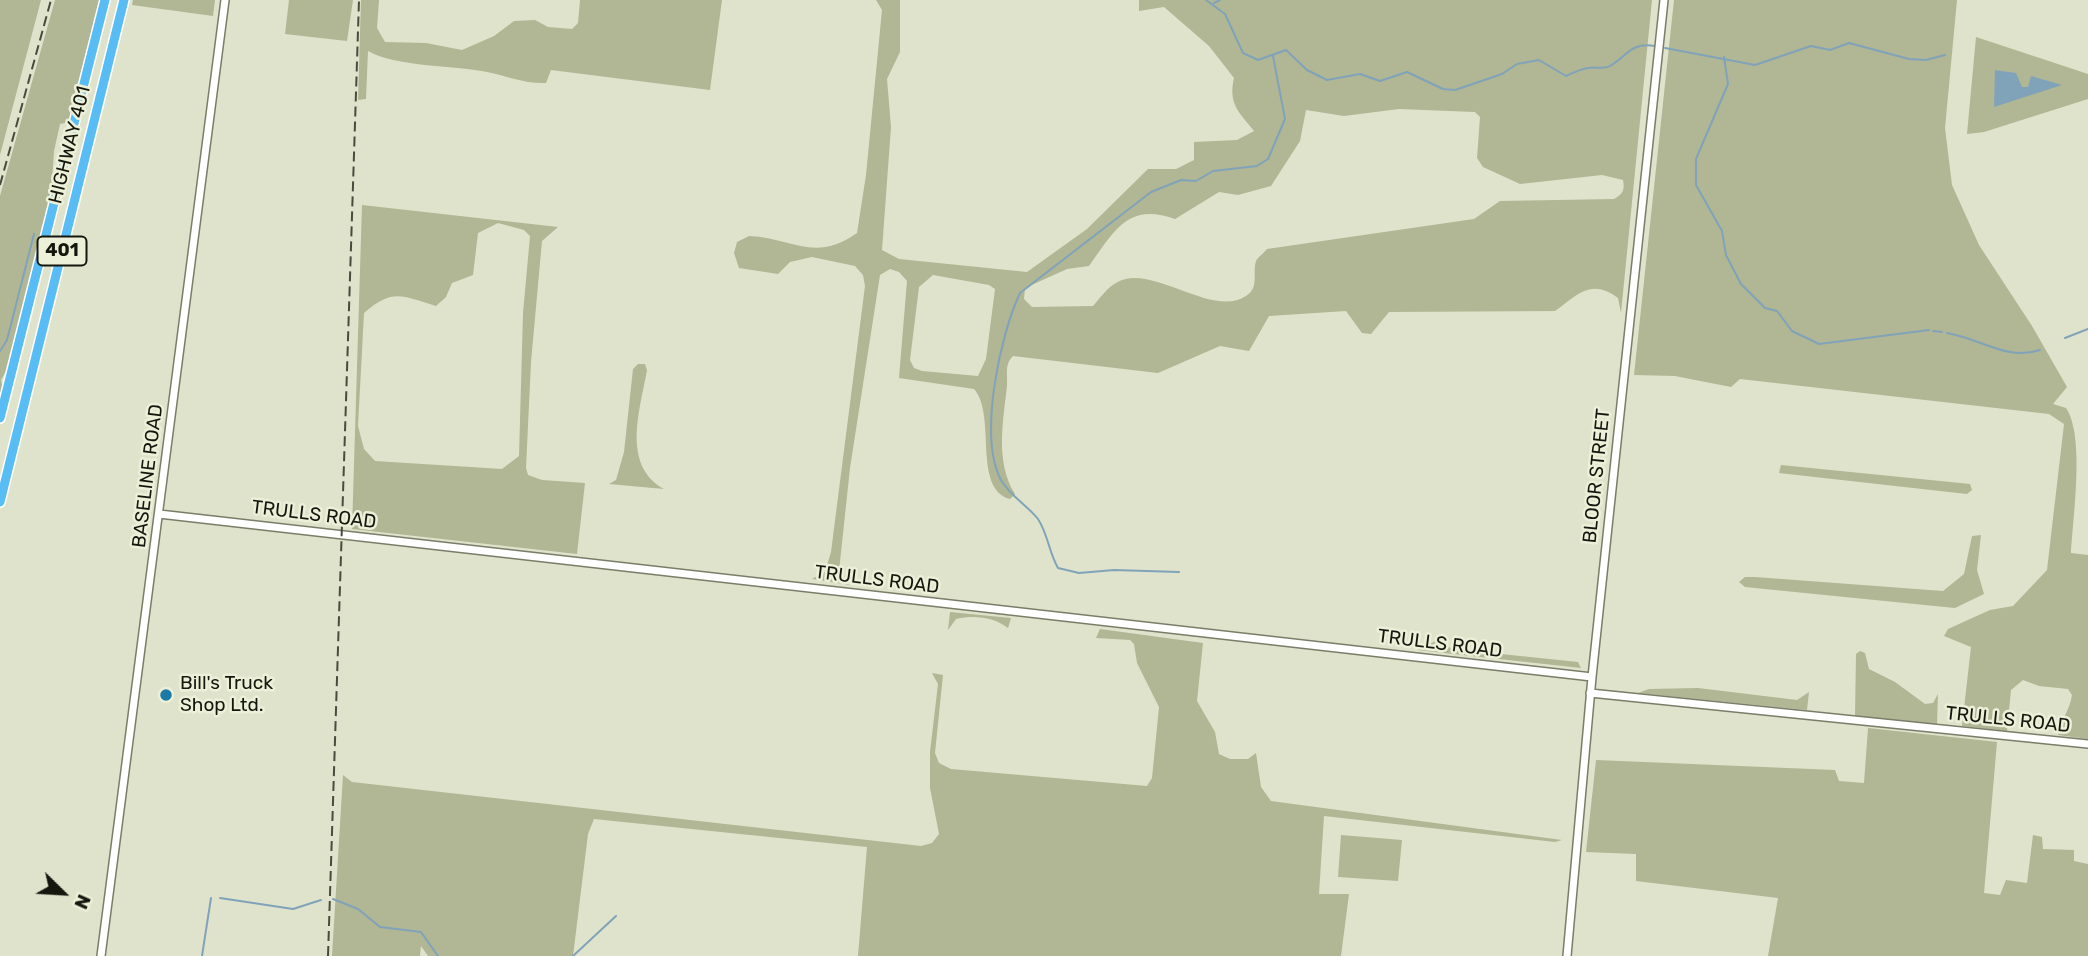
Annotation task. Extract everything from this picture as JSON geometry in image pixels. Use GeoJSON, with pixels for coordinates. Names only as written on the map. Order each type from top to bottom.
{"type":"FeatureCollection","features":[{"type":"Feature","properties":{"kind":"highway","name":"HIGHWAY 401"},"geometry":{"type":"LineString","coordinates":[[0,418],[105,0]]}},
{"type":"Feature","properties":{"kind":"highway","name":"HIGHWAY 401"},"geometry":{"type":"LineString","coordinates":[[0,502],[124,0]]}},
{"type":"Feature","properties":{"kind":"street","name":"BASELINE ROAD"},"geometry":{"type":"LineString","coordinates":[[101,956],[225,0]]}},
{"type":"Feature","properties":{"kind":"street","name":"BLOOR STREET"},"geometry":{"type":"LineString","coordinates":[[1567,956],[1590,693],[1664,0]]}},
{"type":"Feature","properties":{"kind":"street","name":"TRULLS ROAD"},"geometry":{"type":"LineString","coordinates":[[159,514],[1592,677]]}},
{"type":"Feature","properties":{"kind":"street","name":"TRULLS ROAD"},"geometry":{"type":"LineString","coordinates":[[1590,693],[2088,744]]}},
{"type":"Feature","properties":{"kind":"green space"},"geometry":{"type":"Polygon","coordinates":[[[0,0],[41,0],[0,155],[0,0]]]}},
{"type":"Feature","properties":{"kind":"green space"},"geometry":{"type":"Polygon","coordinates":[[[55,0],[100,0],[70,122],[60,124],[54,151],[51,196],[9,366],[1,380],[4,392],[0,403],[0,196],[55,0]]]}},
{"type":"Feature","properties":{"kind":"green space"},"geometry":{"type":"Polygon","coordinates":[[[133,0],[215,0],[213,16],[132,5],[133,0]]]}},
{"type":"Feature","properties":{"kind":"green space"},"geometry":{"type":"Polygon","coordinates":[[[289,0],[353,0],[347,41],[285,34],[289,0]]]}},
{"type":"Feature","properties":{"kind":"green space"},"geometry":{"type":"Polygon","coordinates":[[[361,0],[379,0],[377,28],[385,42],[426,43],[462,50],[494,36],[514,21],[535,20],[548,27],[572,29],[578,23],[580,0],[722,0],[710,90],[551,70],[546,83],[531,82],[487,72],[393,60],[368,51],[366,99],[358,100],[361,0]]]}},
{"type":"Feature","properties":{"kind":"green space"},"geometry":{"type":"Polygon","coordinates":[[[876,0],[900,0],[900,52],[887,79],[891,127],[882,250],[899,259],[1027,272],[1087,229],[1148,169],[1176,169],[1194,160],[1194,142],[1237,140],[1254,131],[1239,113],[1234,101],[1234,78],[1209,46],[1164,7],[1139,11],[1139,0],[1652,0],[1621,313],[1618,298],[1600,289],[1592,289],[1577,295],[1555,311],[1389,312],[1371,334],[1362,333],[1346,311],[1269,316],[1249,351],[1220,346],[1158,373],[1013,356],[1007,366],[1002,442],[1005,469],[1015,494],[1010,499],[998,492],[992,481],[988,467],[984,416],[981,401],[974,389],[899,378],[907,281],[899,272],[890,269],[880,275],[850,468],[839,571],[842,581],[850,585],[812,579],[825,572],[831,552],[865,286],[863,275],[855,266],[812,257],[790,262],[778,274],[739,268],[734,253],[737,242],[749,236],[816,248],[842,242],[857,233],[866,175],[882,10],[876,0]],[[1399,109],[1344,116],[1306,110],[1300,141],[1271,186],[1238,195],[1219,192],[1175,219],[1145,214],[1133,217],[1123,223],[1089,266],[1067,269],[1025,288],[1024,299],[1032,307],[1093,306],[1113,285],[1130,278],[1145,279],[1216,301],[1232,301],[1246,296],[1253,288],[1256,261],[1267,249],[1474,219],[1500,201],[1614,199],[1623,191],[1623,180],[1602,175],[1520,184],[1483,167],[1477,158],[1480,117],[1475,112],[1399,109]],[[933,275],[919,287],[910,360],[914,368],[922,371],[978,376],[986,359],[995,289],[989,285],[933,275]]]}},
{"type":"Feature","properties":{"kind":"green space"},"geometry":{"type":"Polygon","coordinates":[[[1674,0],[1957,0],[1945,128],[1952,185],[1979,245],[2032,326],[2067,387],[2053,404],[2066,408],[2075,437],[2076,478],[2071,553],[2088,555],[2088,739],[2058,735],[2071,700],[2072,695],[2068,689],[2039,686],[2023,680],[2011,690],[2007,731],[1962,726],[1971,647],[1944,636],[1948,629],[1990,610],[2013,606],[2047,570],[2064,424],[2049,414],[1740,379],[1731,387],[1675,376],[1634,375],[1674,0]]]}},
{"type":"Feature","properties":{"kind":"green space"},"geometry":{"type":"Polygon","coordinates":[[[1976,37],[2088,74],[2088,99],[1984,132],[1967,134],[1976,37]]]}},
{"type":"Feature","properties":{"kind":"green space"},"geometry":{"type":"Polygon","coordinates":[[[362,205],[558,227],[542,241],[531,362],[526,468],[528,475],[542,480],[585,483],[577,554],[352,529],[362,205]],[[498,223],[478,233],[473,275],[452,283],[446,297],[436,306],[398,296],[383,300],[364,313],[358,426],[364,449],[375,461],[502,469],[519,456],[523,313],[530,236],[524,230],[498,223]]]}},
{"type":"Feature","properties":{"kind":"green space"},"geometry":{"type":"Polygon","coordinates":[[[638,364],[645,364],[647,370],[638,419],[638,451],[642,466],[651,479],[664,489],[609,484],[616,480],[624,452],[633,369],[638,364]]]}},
{"type":"Feature","properties":{"kind":"green space"},"geometry":{"type":"Polygon","coordinates":[[[1781,465],[1970,484],[1972,490],[1967,494],[1779,473],[1781,465]]]}},
{"type":"Feature","properties":{"kind":"green space"},"geometry":{"type":"Polygon","coordinates":[[[1981,535],[1977,570],[1984,594],[1955,608],[1745,587],[1739,582],[1745,577],[1755,577],[1943,591],[1964,574],[1972,536],[1981,535]]]}},
{"type":"Feature","properties":{"kind":"green space"},"geometry":{"type":"Polygon","coordinates":[[[950,612],[1011,618],[1008,628],[984,618],[956,619],[948,630],[950,612]]]}},
{"type":"Feature","properties":{"kind":"green space"},"geometry":{"type":"Polygon","coordinates":[[[1100,629],[1203,643],[1197,701],[1215,732],[1219,754],[1230,759],[1248,759],[1256,753],[1261,787],[1271,801],[1562,840],[1555,842],[1324,816],[1319,894],[1349,894],[1341,956],[858,956],[867,847],[594,819],[588,834],[573,956],[428,956],[421,946],[420,956],[332,956],[343,775],[352,782],[921,846],[932,843],[939,834],[930,788],[930,752],[938,684],[932,673],[943,675],[935,753],[939,763],[951,769],[1147,786],[1152,778],[1159,707],[1137,663],[1134,644],[1130,640],[1096,638],[1100,629]]]}},
{"type":"Feature","properties":{"kind":"green space"},"geometry":{"type":"Polygon","coordinates":[[[1436,641],[1453,649],[1578,662],[1581,668],[1417,650],[1436,641]]]}},
{"type":"Feature","properties":{"kind":"green space"},"geometry":{"type":"Polygon","coordinates":[[[1860,651],[1865,653],[1869,669],[1895,682],[1925,704],[1933,703],[1938,694],[1937,724],[1855,716],[1856,654],[1860,651]]]}},
{"type":"Feature","properties":{"kind":"green space"},"geometry":{"type":"Polygon","coordinates":[[[1698,688],[1797,700],[1809,692],[1807,710],[1638,693],[1649,689],[1698,688]]]}},
{"type":"Feature","properties":{"kind":"green space"},"geometry":{"type":"Polygon","coordinates":[[[1868,728],[1997,742],[1984,893],[2000,895],[2006,880],[2027,883],[2033,835],[2042,837],[2043,849],[2074,850],[2074,861],[2088,864],[2088,956],[1768,956],[1778,898],[1636,881],[1636,854],[1586,852],[1596,760],[1835,770],[1839,781],[1864,783],[1868,728]]]}},
{"type":"Feature","properties":{"kind":"green space"},"geometry":{"type":"Polygon","coordinates":[[[1341,835],[1402,840],[1398,881],[1338,877],[1341,835]]]}},
{"type":"Feature","properties":{"kind":"water"},"geometry":{"type":"Polygon","coordinates":[[[1995,70],[2016,73],[2022,87],[2028,87],[2031,76],[2062,85],[1994,107],[1995,70]]]}},
{"type":"Feature","properties":{"kind":"waterway"},"geometry":{"type":"LineString","coordinates":[[1206,0],[1225,14],[1243,53],[1258,60],[1286,50],[1307,70],[1327,80],[1360,74],[1380,81],[1407,72],[1443,89],[1455,90],[1502,74],[1517,64],[1539,60],[1566,76],[1585,69],[1607,67],[1640,46],[1655,46]]}},
{"type":"Feature","properties":{"kind":"waterway"},"geometry":{"type":"LineString","coordinates":[[1214,3],[1220,0]]}},
{"type":"Feature","properties":{"kind":"waterway"},"geometry":{"type":"LineString","coordinates":[[1665,48],[1755,65],[1811,46],[1830,50],[1849,43],[1909,59],[1926,60],[1945,55]]}},
{"type":"Feature","properties":{"kind":"waterway"},"geometry":{"type":"LineString","coordinates":[[1179,572],[1114,570],[1079,573],[1058,568],[1038,519],[1005,486],[994,461],[991,439],[994,386],[1005,334],[1020,293],[1151,192],[1181,180],[1196,181],[1213,171],[1257,166],[1268,159],[1285,119],[1273,56]]}},
{"type":"Feature","properties":{"kind":"waterway"},"geometry":{"type":"LineString","coordinates":[[1724,57],[1728,84],[1696,159],[1696,185],[1722,231],[1726,255],[1741,284],[1765,308],[1777,311],[1792,331],[1819,344],[1929,330]]}},
{"type":"Feature","properties":{"kind":"waterway"},"geometry":{"type":"LineString","coordinates":[[0,351],[7,340],[34,234]]}},
{"type":"Feature","properties":{"kind":"waterway"},"geometry":{"type":"LineString","coordinates":[[2065,338],[2088,329]]}},
{"type":"Feature","properties":{"kind":"waterway"},"geometry":{"type":"LineString","coordinates":[[1933,331],[1942,332]]}},
{"type":"Feature","properties":{"kind":"waterway"},"geometry":{"type":"LineString","coordinates":[[1947,333],[2005,351],[2028,353],[2040,350]]}},
{"type":"Feature","properties":{"kind":"waterway"},"geometry":{"type":"LineString","coordinates":[[202,956],[211,898]]}},
{"type":"Feature","properties":{"kind":"waterway"},"geometry":{"type":"LineString","coordinates":[[220,898],[293,909],[321,900]]}},
{"type":"Feature","properties":{"kind":"waterway"},"geometry":{"type":"LineString","coordinates":[[333,899],[358,909],[380,927],[421,932],[438,956]]}},
{"type":"Feature","properties":{"kind":"waterway"},"geometry":{"type":"LineString","coordinates":[[573,956],[616,916]]}},
{"type":"Feature","properties":{"kind":"railway"},"geometry":{"type":"LineString","coordinates":[[0,185],[51,0]]}},
{"type":"Feature","properties":{"kind":"railway"},"geometry":{"type":"LineString","coordinates":[[328,956],[359,0]]}},
{"type":"Feature","properties":{"kind":"place","name":"Bill's Truck Shop Ltd."},"geometry":{"type":"Point","coordinates":[166,695]}}]}
